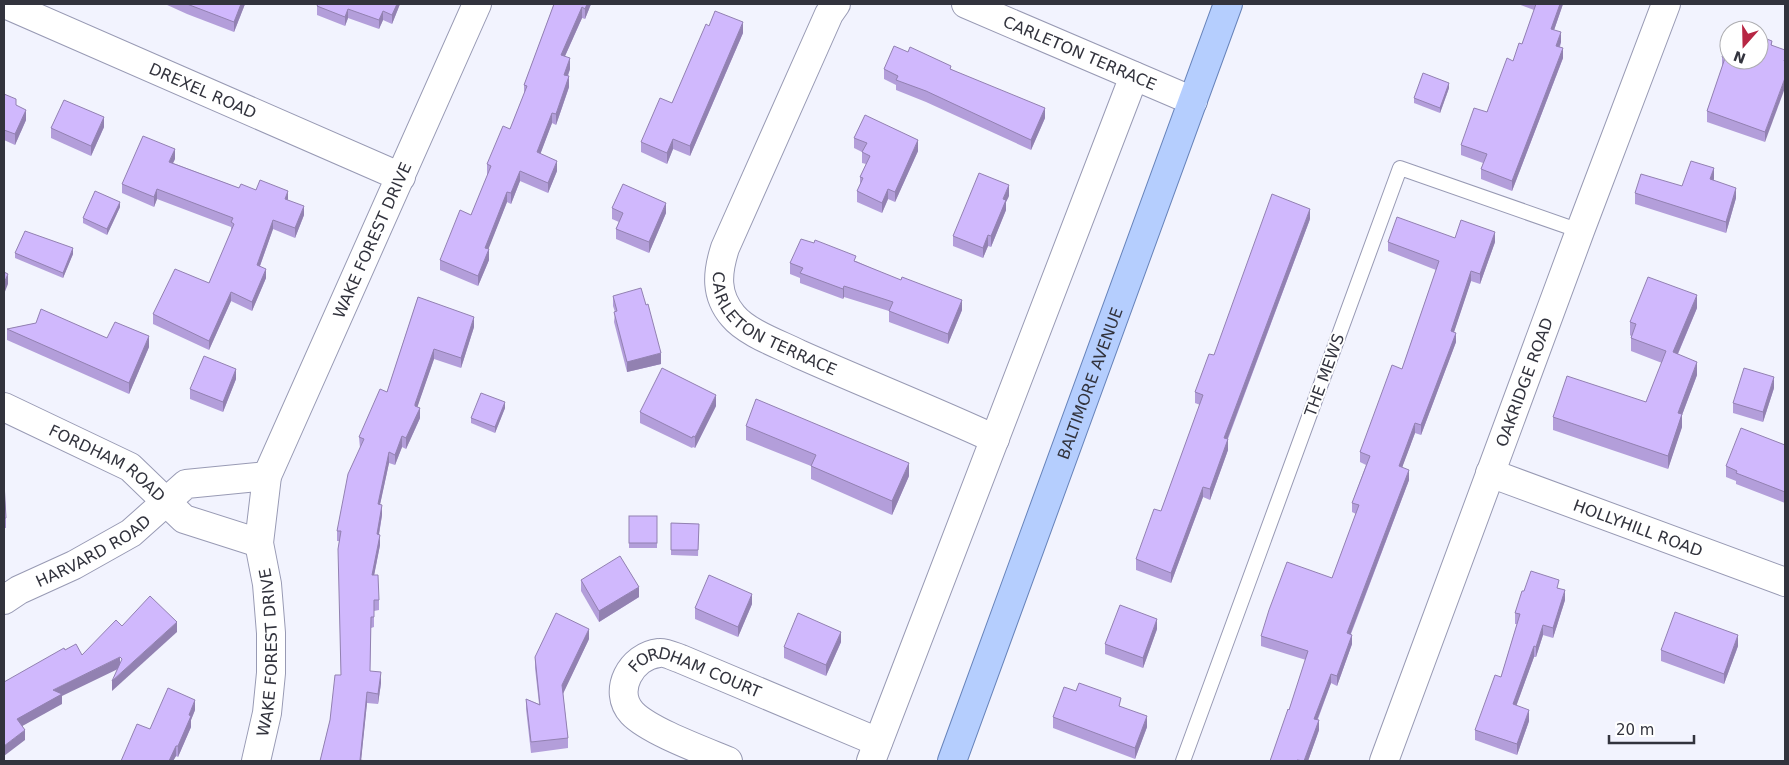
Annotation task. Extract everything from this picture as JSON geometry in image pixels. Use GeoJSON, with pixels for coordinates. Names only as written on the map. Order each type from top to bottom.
{"type":"FeatureCollection","features":[{"type":"Feature","properties":{"kind":"main road","name":"BALTIMORE AVENUE"},"geometry":{"type":"LineString","coordinates":[[952,761],[1228,4]]}},
{"type":"Feature","properties":{"kind":"street","name":"DREXEL ROAD"},"geometry":{"type":"LineString","coordinates":[[5,4],[401,177]]}},
{"type":"Feature","properties":{"kind":"street","name":"WAKE FOREST DRIVE"},"geometry":{"type":"LineString","coordinates":[[256,761],[267,713],[271,674],[270,623],[259,543],[267,476],[477,4]]}},
{"type":"Feature","properties":{"kind":"street","name":"CARLETON TERRACE"},"geometry":{"type":"LineString","coordinates":[[836,4],[725,248],[719,268],[719,284],[723,302],[733,317],[758,334],[856,380],[995,439]]}},
{"type":"Feature","properties":{"kind":"street","name":"CARLETON TERRACE"},"geometry":{"type":"LineString","coordinates":[[966,4],[1193,101]]}},
{"type":"Feature","properties":{"kind":"street","name":"OAKRIDGE ROAD"},"geometry":{"type":"LineString","coordinates":[[1384,761],[1666,4]]}},
{"type":"Feature","properties":{"kind":"street"},"geometry":{"type":"LineString","coordinates":[[875,752],[1134,76]]}},
{"type":"Feature","properties":{"kind":"street","name":"FORDHAM ROAD"},"geometry":{"type":"LineString","coordinates":[[4,407],[130,467],[166,501],[186,484],[267,476]]}},
{"type":"Feature","properties":{"kind":"street","name":"HOLLYHILL ROAD"},"geometry":{"type":"LineString","coordinates":[[1490,474],[1785,582]]}},
{"type":"Feature","properties":{"kind":"street","name":"HARVARD ROAD"},"geometry":{"type":"LineString","coordinates":[[4,600],[19,590],[74,565],[131,534],[166,501],[184,519],[259,543]]}},
{"type":"Feature","properties":{"kind":"street","name":"FORDHAM COURT"},"geometry":{"type":"LineString","coordinates":[[728,761],[646,724],[632,713],[624,698],[625,681],[631,669],[642,658],[660,652],[681,658],[875,752]]}},
{"type":"Feature","properties":{"kind":"lane","name":"THE MEWS"},"geometry":{"type":"LineString","coordinates":[[1183,761],[1400,168],[1580,231]]}},
{"type":"Feature","properties":{"kind":"building"},"geometry":{"type":"Polygon","coordinates":[[[187,4],[241,4],[234,22],[187,4]]]}},
{"type":"Feature","properties":{"kind":"building"},"geometry":{"type":"Polygon","coordinates":[[[318,4],[397,4],[392,15],[383,11],[379,20],[348,9],[345,17],[317,6],[318,4]]]}},
{"type":"Feature","properties":{"kind":"building"},"geometry":{"type":"Polygon","coordinates":[[[554,4],[587,4],[585,9],[582,7],[561,55],[570,58],[564,75],[569,76],[556,114],[552,113],[537,152],[557,161],[548,183],[520,171],[511,193],[507,192],[485,248],[489,249],[478,276],[440,260],[460,210],[471,215],[491,166],[487,164],[503,126],[510,129],[527,86],[524,85],[554,4]]]}},
{"type":"Feature","properties":{"kind":"building"},"geometry":{"type":"Polygon","coordinates":[[[1536,4],[1560,4],[1551,29],[1561,32],[1556,46],[1563,48],[1512,181],[1481,169],[1487,154],[1461,145],[1474,108],[1487,112],[1507,58],[1513,61],[1519,43],[1522,44],[1536,4]]]}},
{"type":"Feature","properties":{"kind":"building"},"geometry":{"type":"Polygon","coordinates":[[[715,11],[743,22],[690,146],[673,139],[667,153],[641,142],[660,98],[672,103],[706,24],[709,26],[715,11]]]}},
{"type":"Feature","properties":{"kind":"building"},"geometry":{"type":"Polygon","coordinates":[[[1769,40],[1772,41],[1771,45],[1785,50],[1785,78],[1765,132],[1707,111],[1721,70],[1769,70],[1769,40]]]}},
{"type":"Feature","properties":{"kind":"building"},"geometry":{"type":"Polygon","coordinates":[[[894,46],[908,52],[910,47],[951,66],[950,69],[1045,108],[1031,140],[926,91],[896,80],[898,76],[884,69],[894,46]]]}},
{"type":"Feature","properties":{"kind":"building"},"geometry":{"type":"Polygon","coordinates":[[[1423,73],[1449,83],[1440,108],[1414,98],[1423,73]]]}},
{"type":"Feature","properties":{"kind":"building"},"geometry":{"type":"Polygon","coordinates":[[[4,94],[16,99],[16,105],[26,110],[15,134],[4,130],[4,94]]]}},
{"type":"Feature","properties":{"kind":"building"},"geometry":{"type":"Polygon","coordinates":[[[64,100],[104,117],[91,146],[51,128],[64,100]]]}},
{"type":"Feature","properties":{"kind":"building"},"geometry":{"type":"Polygon","coordinates":[[[865,115],[918,140],[895,192],[888,189],[882,203],[857,191],[863,178],[860,177],[870,156],[862,152],[867,143],[854,138],[865,115]]]}},
{"type":"Feature","properties":{"kind":"building"},"geometry":{"type":"Polygon","coordinates":[[[143,136],[175,149],[169,162],[239,188],[241,184],[256,190],[260,180],[288,191],[285,199],[304,206],[295,228],[273,220],[257,265],[266,269],[252,302],[231,292],[209,341],[153,314],[175,269],[209,283],[234,224],[231,222],[233,218],[157,189],[154,197],[122,184],[143,136]]]}},
{"type":"Feature","properties":{"kind":"building"},"geometry":{"type":"Polygon","coordinates":[[[1691,161],[1714,168],[1710,179],[1736,188],[1726,222],[1635,193],[1641,174],[1682,186],[1691,161]]]}},
{"type":"Feature","properties":{"kind":"building"},"geometry":{"type":"Polygon","coordinates":[[[979,173],[1009,185],[1003,199],[1006,200],[991,236],[988,235],[983,248],[953,236],[979,173]]]}},
{"type":"Feature","properties":{"kind":"building"},"geometry":{"type":"Polygon","coordinates":[[[623,184],[666,203],[649,242],[616,229],[623,213],[612,208],[623,184]]]}},
{"type":"Feature","properties":{"kind":"building"},"geometry":{"type":"Polygon","coordinates":[[[95,191],[120,202],[107,229],[83,218],[95,191]]]}},
{"type":"Feature","properties":{"kind":"building"},"geometry":{"type":"Polygon","coordinates":[[[1272,194],[1310,209],[1224,438],[1228,439],[1210,489],[1203,487],[1171,573],[1136,559],[1154,509],[1161,511],[1203,395],[1195,392],[1209,354],[1214,355],[1272,194]]]}},
{"type":"Feature","properties":{"kind":"building"},"geometry":{"type":"Polygon","coordinates":[[[1397,217],[1455,238],[1461,220],[1495,232],[1480,274],[1471,271],[1451,331],[1456,333],[1421,425],[1415,423],[1399,466],[1409,470],[1347,633],[1352,635],[1337,676],[1331,674],[1314,719],[1319,720],[1304,761],[1270,761],[1308,651],[1261,636],[1269,610],[1287,562],[1332,578],[1359,505],[1352,503],[1370,456],[1360,452],[1392,365],[1402,369],[1439,261],[1388,242],[1397,217]]]}},
{"type":"Feature","properties":{"kind":"building"},"geometry":{"type":"Polygon","coordinates":[[[25,231],[73,248],[63,273],[15,253],[25,231]]]}},
{"type":"Feature","properties":{"kind":"building"},"geometry":{"type":"Polygon","coordinates":[[[801,239],[814,243],[815,240],[856,256],[854,261],[901,280],[902,277],[962,300],[948,334],[889,311],[893,302],[844,286],[843,289],[800,273],[803,268],[790,263],[801,239]]]}},
{"type":"Feature","properties":{"kind":"building"},"geometry":{"type":"Polygon","coordinates":[[[4,272],[8,274],[4,283],[4,272]]]}},
{"type":"Feature","properties":{"kind":"building"},"geometry":{"type":"Polygon","coordinates":[[[1648,277],[1697,295],[1673,352],[1697,362],[1678,413],[1682,414],[1668,456],[1553,417],[1567,376],[1646,402],[1666,351],[1631,338],[1636,324],[1630,322],[1648,277]]]}},
{"type":"Feature","properties":{"kind":"building"},"geometry":{"type":"Polygon","coordinates":[[[641,288],[646,305],[648,304],[661,353],[627,362],[614,312],[617,311],[613,296],[641,288]]]}},
{"type":"Feature","properties":{"kind":"building"},"geometry":{"type":"Polygon","coordinates":[[[418,297],[474,317],[461,358],[434,349],[415,404],[415,406],[420,408],[406,438],[402,436],[395,455],[389,452],[378,504],[382,505],[377,534],[380,535],[372,575],[378,575],[379,600],[374,600],[374,617],[371,617],[370,671],[381,672],[378,694],[367,692],[360,760],[366,761],[320,761],[330,720],[335,675],[341,675],[338,549],[341,531],[337,531],[348,474],[364,439],[359,437],[380,389],[387,392],[418,297]]]}},
{"type":"Feature","properties":{"kind":"building"},"geometry":{"type":"Polygon","coordinates":[[[41,309],[107,338],[115,322],[149,336],[129,383],[7,329],[36,323],[41,309]]]}},
{"type":"Feature","properties":{"kind":"building"},"geometry":{"type":"Polygon","coordinates":[[[204,356],[236,369],[223,402],[190,389],[204,356]]]}},
{"type":"Feature","properties":{"kind":"building"},"geometry":{"type":"Polygon","coordinates":[[[662,368],[716,395],[695,437],[693,436],[692,438],[640,412],[662,368]]]}},
{"type":"Feature","properties":{"kind":"building"},"geometry":{"type":"Polygon","coordinates":[[[1744,368],[1774,377],[1763,412],[1733,403],[1744,368]]]}},
{"type":"Feature","properties":{"kind":"building"},"geometry":{"type":"Polygon","coordinates":[[[481,393],[505,402],[495,427],[471,418],[481,393]]]}},
{"type":"Feature","properties":{"kind":"building"},"geometry":{"type":"Polygon","coordinates":[[[756,399],[909,463],[892,501],[811,466],[816,455],[746,426],[756,399]]]}},
{"type":"Feature","properties":{"kind":"building"},"geometry":{"type":"Polygon","coordinates":[[[1741,428],[1785,445],[1785,492],[1736,473],[1737,471],[1726,466],[1741,428]]]}},
{"type":"Feature","properties":{"kind":"building"},"geometry":{"type":"Polygon","coordinates":[[[4,482],[6,518],[4,518],[4,482]]]}},
{"type":"Feature","properties":{"kind":"building"},"geometry":{"type":"Polygon","coordinates":[[[629,516],[657,516],[657,543],[629,543],[629,516]]]}},
{"type":"Feature","properties":{"kind":"building"},"geometry":{"type":"Polygon","coordinates":[[[671,523],[699,524],[698,550],[671,550],[671,523]]]}},
{"type":"Feature","properties":{"kind":"building"},"geometry":{"type":"Polygon","coordinates":[[[620,556],[639,587],[599,611],[581,580],[620,556]]]}},
{"type":"Feature","properties":{"kind":"building"},"geometry":{"type":"Polygon","coordinates":[[[1531,571],[1559,580],[1557,588],[1565,590],[1553,628],[1543,625],[1513,704],[1529,710],[1517,744],[1475,730],[1495,675],[1501,677],[1520,614],[1515,613],[1531,571]]]}},
{"type":"Feature","properties":{"kind":"building"},"geometry":{"type":"Polygon","coordinates":[[[709,575],[752,594],[738,627],[695,608],[709,575]]]}},
{"type":"Feature","properties":{"kind":"building"},"geometry":{"type":"Polygon","coordinates":[[[150,596],[177,622],[112,681],[122,659],[120,657],[53,690],[62,694],[17,719],[25,730],[4,746],[4,682],[64,648],[65,650],[76,644],[82,655],[116,620],[122,626],[150,596]]]}},
{"type":"Feature","properties":{"kind":"building"},"geometry":{"type":"Polygon","coordinates":[[[1120,605],[1157,619],[1143,658],[1105,644],[1120,605]]]}},
{"type":"Feature","properties":{"kind":"building"},"geometry":{"type":"Polygon","coordinates":[[[1675,612],[1738,635],[1724,674],[1661,650],[1675,612]]]}},
{"type":"Feature","properties":{"kind":"building"},"geometry":{"type":"Polygon","coordinates":[[[556,613],[589,629],[562,685],[568,738],[531,742],[526,699],[540,705],[535,657],[556,613]]]}},
{"type":"Feature","properties":{"kind":"building"},"geometry":{"type":"Polygon","coordinates":[[[798,613],[841,632],[826,665],[784,647],[798,613]]]}},
{"type":"Feature","properties":{"kind":"building"},"geometry":{"type":"Polygon","coordinates":[[[1079,683],[1121,698],[1119,706],[1147,716],[1135,748],[1053,717],[1064,687],[1076,691],[1079,683]]]}},
{"type":"Feature","properties":{"kind":"building"},"geometry":{"type":"Polygon","coordinates":[[[168,688],[195,700],[189,715],[191,716],[169,761],[121,761],[137,724],[150,729],[168,688]]]}}]}
